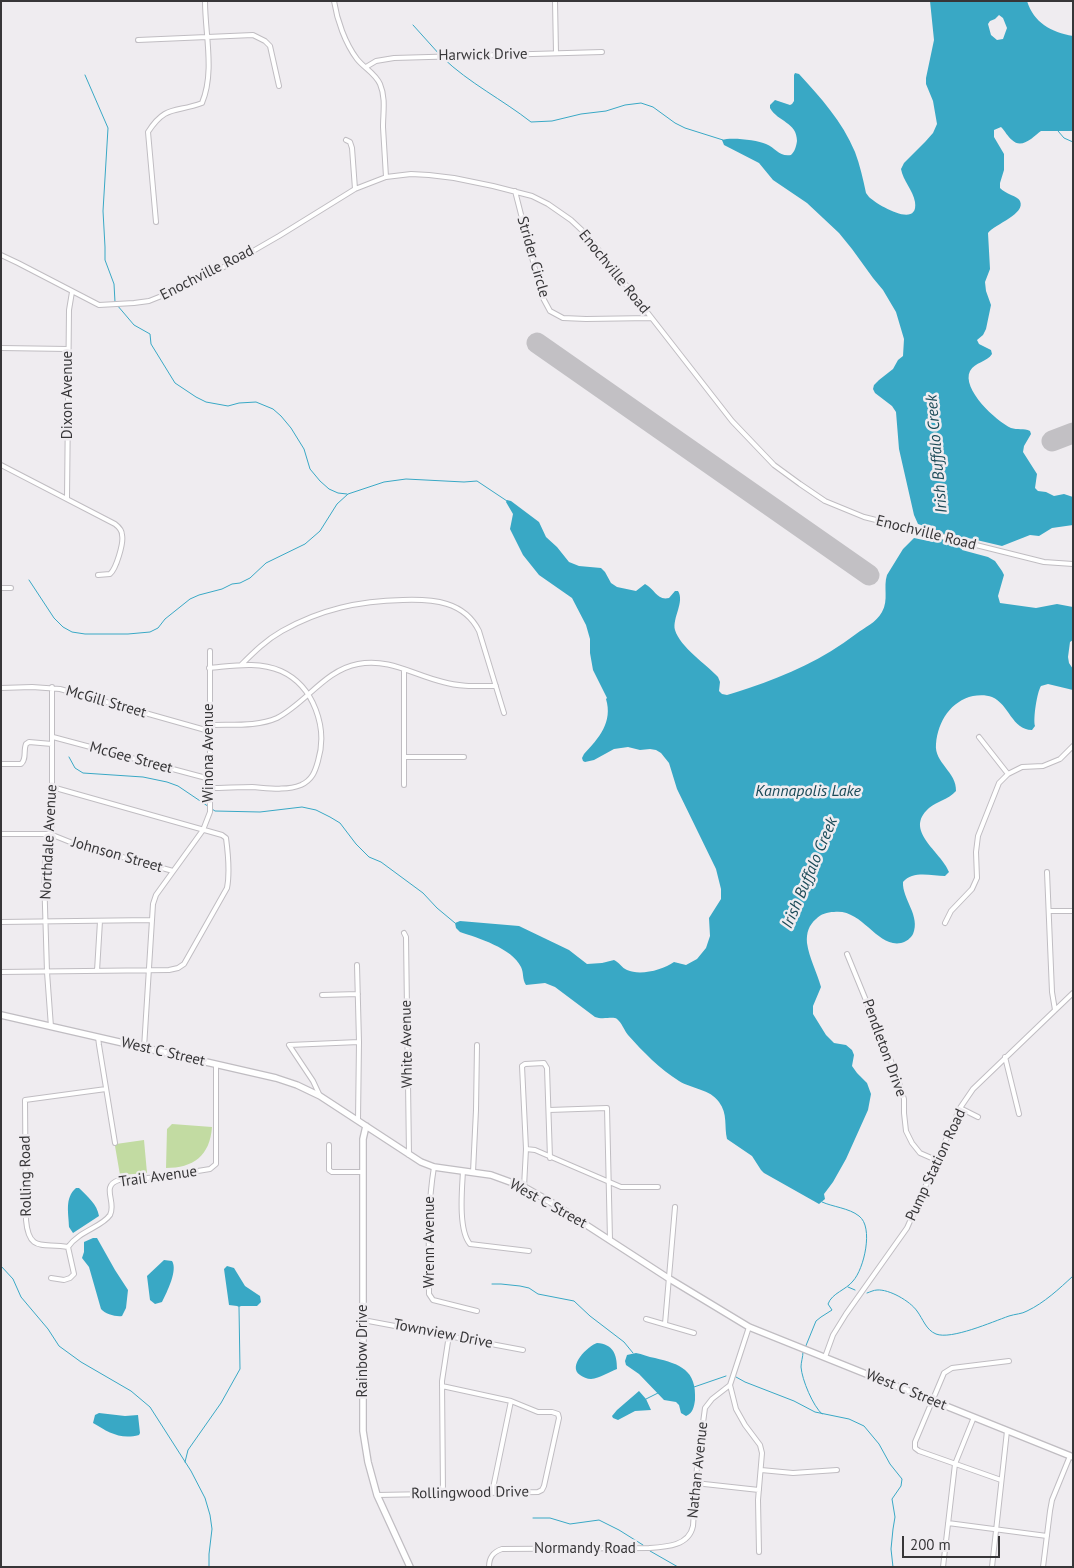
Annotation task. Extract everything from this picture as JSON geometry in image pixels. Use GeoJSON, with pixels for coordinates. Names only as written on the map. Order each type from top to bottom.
{"type":"FeatureCollection","features":[{"type":"Feature","properties":{"kind":"main road","name":"West C Street"},"geometry":{"type":"LineString","coordinates":[[1,1015],[276,1078],[297,1085],[320,1096],[409,1155],[434,1167],[491,1175],[524,1187],[554,1204],[668,1278],[749,1326],[1072,1457]]}},
{"type":"Feature","properties":{"kind":"main road","name":"Rainbow Drive"},"geometry":{"type":"LineString","coordinates":[[366,1126],[363,1139],[363,1431],[368,1462],[377,1495],[410,1567]]}},
{"type":"Feature","properties":{"kind":"street"},"geometry":{"type":"LineString","coordinates":[[156,222],[148,132],[155,121],[164,113],[202,103],[207,90],[208,55],[205,1]]}},
{"type":"Feature","properties":{"kind":"street"},"geometry":{"type":"LineString","coordinates":[[334,1],[336,13],[357,60],[371,71],[380,83],[384,95],[386,177]]}},
{"type":"Feature","properties":{"kind":"street"},"geometry":{"type":"LineString","coordinates":[[554,1],[556,54]]}},
{"type":"Feature","properties":{"kind":"street"},"geometry":{"type":"LineString","coordinates":[[138,40],[253,35],[270,46],[279,86]]}},
{"type":"Feature","properties":{"kind":"street","name":"Harwick Drive"},"geometry":{"type":"LineString","coordinates":[[366,68],[376,61],[394,58],[602,52]]}},
{"type":"Feature","properties":{"kind":"street"},"geometry":{"type":"LineString","coordinates":[[346,140],[350,142],[352,148],[355,189]]}},
{"type":"Feature","properties":{"kind":"street","name":"Enochville Road"},"geometry":{"type":"LineString","coordinates":[[1,255],[99,305],[134,304],[158,298],[234,262],[280,236],[355,189],[386,177],[429,174],[515,191],[532,196],[548,204],[582,230],[732,422],[774,465],[825,501],[864,517],[966,544],[1044,562],[1073,564]]}},
{"type":"Feature","properties":{"kind":"street","name":"Strider Circle"},"geometry":{"type":"LineString","coordinates":[[515,191],[536,273],[550,311],[563,318],[651,318]]}},
{"type":"Feature","properties":{"kind":"street","name":"Dixon Avenue"},"geometry":{"type":"LineString","coordinates":[[68,498],[68,349],[69,310],[72,292]]}},
{"type":"Feature","properties":{"kind":"street"},"geometry":{"type":"LineString","coordinates":[[1,348],[68,349]]}},
{"type":"Feature","properties":{"kind":"street"},"geometry":{"type":"LineString","coordinates":[[1,465],[116,524],[122,532],[122,541],[113,570],[110,574],[98,575]]}},
{"type":"Feature","properties":{"kind":"street"},"geometry":{"type":"LineString","coordinates":[[1,588],[10,588]]}},
{"type":"Feature","properties":{"kind":"street"},"geometry":{"type":"LineString","coordinates":[[241,665],[271,638],[284,630],[321,614],[357,603],[424,599],[436,601],[464,611],[479,631],[504,713]]}},
{"type":"Feature","properties":{"kind":"street","name":"Winona Avenue"},"geometry":{"type":"LineString","coordinates":[[144,1048],[153,904],[156,895],[203,830],[210,812],[210,651]]}},
{"type":"Feature","properties":{"kind":"street"},"geometry":{"type":"LineString","coordinates":[[209,725],[262,722],[275,719],[309,695],[327,677],[357,664],[372,662],[388,663],[442,682],[458,685],[496,686]]}},
{"type":"Feature","properties":{"kind":"street"},"geometry":{"type":"LineString","coordinates":[[210,668],[259,665],[280,671],[289,676],[309,695],[322,731],[320,757],[311,779],[291,788],[210,788]]}},
{"type":"Feature","properties":{"kind":"street"},"geometry":{"type":"LineString","coordinates":[[404,668],[404,785]]}},
{"type":"Feature","properties":{"kind":"street","name":"McGill Street"},"geometry":{"type":"LineString","coordinates":[[1,688],[52,687],[209,731]]}},
{"type":"Feature","properties":{"kind":"street","name":"Northdale Avenue"},"geometry":{"type":"LineString","coordinates":[[51,1026],[47,972],[45,864],[52,824],[52,687]]}},
{"type":"Feature","properties":{"kind":"street","name":"McGee Street"},"geometry":{"type":"LineString","coordinates":[[53,737],[210,779]]}},
{"type":"Feature","properties":{"kind":"street"},"geometry":{"type":"LineString","coordinates":[[978,737],[1008,774]]}},
{"type":"Feature","properties":{"kind":"street"},"geometry":{"type":"LineString","coordinates":[[1,764],[21,764],[25,758],[24,747],[29,742],[52,744]]}},
{"type":"Feature","properties":{"kind":"street"},"geometry":{"type":"LineString","coordinates":[[945,923],[951,911],[972,889],[977,878],[976,852],[978,836],[999,783],[1008,774],[1022,767],[1043,766],[1060,759],[1073,746]]}},
{"type":"Feature","properties":{"kind":"street"},"geometry":{"type":"LineString","coordinates":[[404,757],[464,757]]}},
{"type":"Feature","properties":{"kind":"street"},"geometry":{"type":"LineString","coordinates":[[1,972],[169,970],[178,968],[184,964],[228,882],[226,838],[222,835],[52,787]]}},
{"type":"Feature","properties":{"kind":"street","name":"Johnson Street"},"geometry":{"type":"LineString","coordinates":[[1,834],[50,834],[75,844],[173,871]]}},
{"type":"Feature","properties":{"kind":"street"},"geometry":{"type":"LineString","coordinates":[[1047,872],[1052,992],[1055,1010]]}},
{"type":"Feature","properties":{"kind":"street"},"geometry":{"type":"LineString","coordinates":[[1049,911],[1073,911]]}},
{"type":"Feature","properties":{"kind":"street"},"geometry":{"type":"LineString","coordinates":[[1,922],[151,920]]}},
{"type":"Feature","properties":{"kind":"street"},"geometry":{"type":"LineString","coordinates":[[97,971],[100,921]]}},
{"type":"Feature","properties":{"kind":"street","name":"White Avenue"},"geometry":{"type":"LineString","coordinates":[[404,933],[406,937],[409,1155]]}},
{"type":"Feature","properties":{"kind":"street","name":"Pendleton Drive"},"geometry":{"type":"LineString","coordinates":[[847,954],[904,1099],[906,1131],[920,1153],[936,1160]]}},
{"type":"Feature","properties":{"kind":"street"},"geometry":{"type":"LineString","coordinates":[[357,965],[359,1042],[358,1120]]}},
{"type":"Feature","properties":{"kind":"street","name":"Pump Station Road"},"geometry":{"type":"LineString","coordinates":[[825,1357],[833,1335],[846,1314],[907,1228],[960,1108],[973,1089],[1073,993]]}},
{"type":"Feature","properties":{"kind":"street"},"geometry":{"type":"LineString","coordinates":[[322,995],[358,994]]}},
{"type":"Feature","properties":{"kind":"street"},"geometry":{"type":"LineString","coordinates":[[98,1037],[115,1143]]}},
{"type":"Feature","properties":{"kind":"street"},"geometry":{"type":"LineString","coordinates":[[320,1096],[313,1080],[289,1045],[359,1042]]}},
{"type":"Feature","properties":{"kind":"street"},"geometry":{"type":"LineString","coordinates":[[473,1172],[477,1045]]}},
{"type":"Feature","properties":{"kind":"street"},"geometry":{"type":"LineString","coordinates":[[1005,1057],[1020,1114]]}},
{"type":"Feature","properties":{"kind":"street","name":"Trail Avenue"},"geometry":{"type":"LineString","coordinates":[[68,1247],[73,1239],[110,1215],[112,1209],[110,1185],[114,1181],[210,1169],[216,1164],[216,1064]]}},
{"type":"Feature","properties":{"kind":"street"},"geometry":{"type":"LineString","coordinates":[[524,1187],[526,1149],[522,1066],[525,1064],[544,1064],[547,1068],[550,1158]]}},
{"type":"Feature","properties":{"kind":"street","name":"Rolling Road"},"geometry":{"type":"LineString","coordinates":[[68,1247],[58,1244],[41,1245],[35,1243],[29,1235],[26,1220],[25,1100],[106,1089]]}},
{"type":"Feature","properties":{"kind":"street"},"geometry":{"type":"LineString","coordinates":[[549,1110],[607,1108],[610,1240]]}},
{"type":"Feature","properties":{"kind":"street"},"geometry":{"type":"LineString","coordinates":[[960,1108],[978,1117]]}},
{"type":"Feature","properties":{"kind":"street"},"geometry":{"type":"LineString","coordinates":[[328,1145],[329,1170],[332,1172],[363,1172]]}},
{"type":"Feature","properties":{"kind":"street"},"geometry":{"type":"LineString","coordinates":[[526,1149],[535,1150],[621,1187],[658,1187]]}},
{"type":"Feature","properties":{"kind":"street","name":"Wrenn Avenue"},"geometry":{"type":"LineString","coordinates":[[434,1167],[430,1186],[429,1294],[433,1300],[477,1311]]}},
{"type":"Feature","properties":{"kind":"street"},"geometry":{"type":"LineString","coordinates":[[463,1171],[462,1215],[466,1240],[470,1244],[529,1252]]}},
{"type":"Feature","properties":{"kind":"street"},"geometry":{"type":"LineString","coordinates":[[665,1324],[675,1207]]}},
{"type":"Feature","properties":{"kind":"street"},"geometry":{"type":"LineString","coordinates":[[51,1278],[64,1280],[74,1274],[68,1247]]}},
{"type":"Feature","properties":{"kind":"street"},"geometry":{"type":"LineString","coordinates":[[646,1319],[694,1334]]}},
{"type":"Feature","properties":{"kind":"street","name":"Townview Drive"},"geometry":{"type":"LineString","coordinates":[[363,1320],[523,1350]]}},
{"type":"Feature","properties":{"kind":"street"},"geometry":{"type":"LineString","coordinates":[[749,1326],[730,1385],[736,1409],[760,1445],[762,1453],[759,1490],[759,1552]]}},
{"type":"Feature","properties":{"kind":"street"},"geometry":{"type":"LineString","coordinates":[[443,1493],[442,1386],[449,1335]]}},
{"type":"Feature","properties":{"kind":"street"},"geometry":{"type":"LineString","coordinates":[[1001,1480],[919,1451],[915,1448],[914,1442],[944,1372],[952,1368],[1009,1361]]}},
{"type":"Feature","properties":{"kind":"street","name":"Nathan Avenue"},"geometry":{"type":"LineString","coordinates":[[688,1536],[693,1526],[695,1483],[706,1408],[712,1399],[730,1385]]}},
{"type":"Feature","properties":{"kind":"street","name":"Rollingwood Drive"},"geometry":{"type":"LineString","coordinates":[[377,1495],[538,1492],[542,1490],[557,1428],[558,1414],[556,1412],[538,1412],[511,1401],[442,1386]]}},
{"type":"Feature","properties":{"kind":"street"},"geometry":{"type":"LineString","coordinates":[[492,1493],[511,1401]]}},
{"type":"Feature","properties":{"kind":"street"},"geometry":{"type":"LineString","coordinates":[[943,1567],[955,1464],[974,1417]]}},
{"type":"Feature","properties":{"kind":"street"},"geometry":{"type":"LineString","coordinates":[[992,1567],[1007,1430]]}},
{"type":"Feature","properties":{"kind":"street"},"geometry":{"type":"LineString","coordinates":[[1042,1567],[1052,1500],[1072,1457]]}},
{"type":"Feature","properties":{"kind":"street"},"geometry":{"type":"LineString","coordinates":[[761,1470],[793,1473],[837,1470]]}},
{"type":"Feature","properties":{"kind":"street"},"geometry":{"type":"LineString","coordinates":[[695,1483],[759,1490]]}},
{"type":"Feature","properties":{"kind":"street"},"geometry":{"type":"LineString","coordinates":[[948,1523],[1046,1536]]}},
{"type":"Feature","properties":{"kind":"street","name":"Normandy Road"},"geometry":{"type":"LineString","coordinates":[[489,1567],[492,1555],[502,1549],[655,1548],[677,1544],[688,1536]]}},
{"type":"Feature","properties":{"kind":"green space"},"geometry":{"type":"Polygon","coordinates":[[[172,1124],[212,1127],[211,1137],[204,1153],[192,1163],[166,1168],[167,1129],[172,1124]]]}},
{"type":"Feature","properties":{"kind":"green space"},"geometry":{"type":"Polygon","coordinates":[[[144,1140],[147,1173],[120,1175],[116,1144],[144,1140]]]}},
{"type":"Feature","properties":{"kind":"water","name":"Kannapolis Lake"},"geometry":{"type":"Polygon","coordinates":[[[930,1],[1027,1],[1034,15],[1044,25],[1058,32],[1073,36],[1073,131],[1041,131],[1028,141],[1020,144],[1011,139],[1001,127],[994,130],[994,137],[1004,154],[1004,170],[1000,188],[1019,199],[1021,206],[1019,210],[988,233],[990,269],[985,282],[991,305],[986,329],[977,340],[979,344],[991,350],[992,354],[972,368],[969,378],[970,387],[981,404],[997,419],[1011,428],[1030,431],[1031,434],[1024,446],[1023,452],[1037,474],[1035,488],[1038,491],[1054,496],[1064,494],[1073,497],[1073,525],[1052,528],[1039,536],[1030,535],[1002,546],[964,537],[961,547],[962,550],[988,557],[995,561],[1002,571],[1004,575],[998,596],[1000,603],[1036,608],[1057,604],[1073,607],[1073,640],[1070,642],[1068,657],[1073,669],[1073,690],[1048,684],[1041,686],[1036,706],[1035,726],[1032,730],[1020,726],[998,700],[983,695],[958,702],[947,713],[937,736],[936,751],[938,757],[953,778],[956,791],[929,808],[922,816],[920,825],[926,841],[945,864],[949,872],[945,876],[912,876],[903,882],[905,895],[915,921],[913,934],[910,938],[901,943],[892,943],[884,940],[861,921],[844,912],[824,914],[818,917],[810,927],[807,936],[808,949],[821,987],[813,1006],[813,1014],[826,1035],[834,1043],[846,1045],[852,1050],[854,1055],[852,1066],[867,1083],[871,1094],[868,1110],[846,1159],[824,1194],[825,1199],[819,1204],[764,1173],[752,1156],[727,1139],[724,1111],[719,1102],[711,1094],[679,1081],[665,1071],[628,1035],[617,1019],[595,1017],[555,987],[545,983],[526,985],[517,960],[494,945],[460,932],[456,928],[455,923],[460,921],[519,926],[569,950],[587,964],[614,960],[632,972],[645,972],[658,970],[674,962],[686,965],[697,959],[706,948],[710,936],[709,918],[721,899],[721,889],[716,869],[677,789],[669,763],[661,753],[656,750],[640,750],[628,747],[614,749],[594,760],[583,761],[584,754],[599,736],[608,715],[607,698],[593,670],[590,639],[586,625],[572,598],[539,575],[523,555],[510,529],[513,514],[506,502],[507,500],[539,522],[546,537],[569,562],[579,566],[601,568],[611,583],[617,587],[636,591],[645,584],[662,598],[669,598],[675,591],[678,591],[680,600],[675,620],[675,630],[682,643],[718,677],[720,682],[719,691],[727,695],[805,666],[831,651],[877,619],[884,607],[887,575],[903,549],[914,538],[934,541],[936,530],[918,524],[914,515],[899,449],[896,412],[873,389],[874,385],[893,369],[898,360],[903,356],[904,339],[896,312],[883,290],[839,233],[807,203],[773,180],[759,163],[724,145],[722,140],[757,141],[783,155],[791,155],[797,141],[794,130],[773,113],[770,105],[775,100],[792,104],[794,101],[794,75],[795,73],[799,74],[823,101],[844,130],[855,152],[866,193],[869,197],[896,213],[910,214],[914,210],[915,202],[901,169],[904,163],[933,133],[937,124],[933,101],[926,84],[934,40],[930,1]],[[999,15],[988,24],[991,35],[997,40],[1003,39],[1007,28],[1003,18],[999,15]]]}},
{"type":"Feature","properties":{"kind":"water"},"geometry":{"type":"Polygon","coordinates":[[[79,1188],[92,1201],[99,1216],[73,1233],[69,1227],[68,1207],[72,1192],[79,1188]]]}},
{"type":"Feature","properties":{"kind":"water"},"geometry":{"type":"Polygon","coordinates":[[[97,1238],[128,1290],[126,1308],[122,1316],[111,1315],[101,1309],[89,1267],[82,1258],[84,1242],[97,1238]]]}},
{"type":"Feature","properties":{"kind":"water"},"geometry":{"type":"Polygon","coordinates":[[[164,1260],[172,1261],[173,1275],[162,1302],[155,1304],[150,1300],[147,1276],[164,1260]]]}},
{"type":"Feature","properties":{"kind":"water"},"geometry":{"type":"Polygon","coordinates":[[[227,1266],[234,1268],[245,1286],[260,1296],[261,1302],[257,1306],[239,1307],[229,1305],[224,1269],[227,1266]]]}},
{"type":"Feature","properties":{"kind":"water"},"geometry":{"type":"Polygon","coordinates":[[[597,1343],[607,1345],[613,1351],[617,1369],[591,1379],[580,1375],[576,1367],[584,1352],[597,1343]]]}},
{"type":"Feature","properties":{"kind":"water"},"geometry":{"type":"Polygon","coordinates":[[[636,1353],[672,1363],[690,1375],[695,1390],[695,1400],[694,1407],[690,1413],[686,1416],[681,1413],[676,1402],[664,1400],[639,1374],[626,1365],[627,1355],[636,1353]]]}},
{"type":"Feature","properties":{"kind":"water"},"geometry":{"type":"Polygon","coordinates":[[[639,1391],[646,1399],[651,1410],[635,1411],[618,1420],[613,1418],[612,1416],[617,1410],[639,1391]]]}},
{"type":"Feature","properties":{"kind":"water"},"geometry":{"type":"Polygon","coordinates":[[[99,1413],[125,1416],[138,1415],[139,1435],[120,1436],[93,1423],[95,1415],[99,1413]]]}},
{"type":"Feature","properties":{"kind":"waterway"},"geometry":{"type":"LineString","coordinates":[[413,25],[440,55]]}},
{"type":"Feature","properties":{"kind":"waterway"},"geometry":{"type":"LineString","coordinates":[[443,58],[531,122],[552,121],[641,103],[653,107],[685,128],[723,140]]}},
{"type":"Feature","properties":{"kind":"waterway"},"geometry":{"type":"LineString","coordinates":[[85,75],[108,128],[103,211],[105,260],[114,284],[115,302]]}},
{"type":"Feature","properties":{"kind":"waterway"},"geometry":{"type":"LineString","coordinates":[[1058,131],[1064,138],[1073,142]]}},
{"type":"Feature","properties":{"kind":"waterway"},"geometry":{"type":"LineString","coordinates":[[117,305],[134,325],[150,334],[151,344],[175,383],[206,402],[228,406],[256,402],[273,409],[291,428],[304,449],[310,469],[320,481],[329,489],[347,494]]}},
{"type":"Feature","properties":{"kind":"waterway"},"geometry":{"type":"LineString","coordinates":[[29,580],[54,618],[63,627],[72,632],[85,634],[150,632],[158,628],[165,619],[190,599],[240,583],[250,578],[266,563],[305,544],[320,531],[337,504],[348,494],[384,482],[406,479],[477,481],[507,501]]}},
{"type":"Feature","properties":{"kind":"waterway"},"geometry":{"type":"LineString","coordinates":[[69,757],[75,768],[83,773],[143,777],[178,786],[215,811],[260,812],[302,807],[316,810],[340,823],[369,857],[381,862],[423,893],[455,923]]}},
{"type":"Feature","properties":{"kind":"waterway","name":"Irish Buffalo Creek"},"geometry":{"type":"LineString","coordinates":[[805,1348],[816,1321],[832,1310],[828,1304],[830,1300],[850,1284],[857,1275],[866,1248],[867,1238],[864,1221],[851,1211],[822,1202]]}},
{"type":"Feature","properties":{"kind":"waterway"},"geometry":{"type":"LineString","coordinates":[[1,1266],[13,1279],[21,1297],[48,1329],[59,1346],[81,1362],[131,1391],[150,1407],[191,1471],[205,1498],[212,1529],[209,1567]]}},
{"type":"Feature","properties":{"kind":"waterway"},"geometry":{"type":"LineString","coordinates":[[867,1293],[882,1290],[899,1296],[914,1307],[927,1327],[933,1332],[951,1335],[1025,1312],[1045,1300],[1073,1276]]}},
{"type":"Feature","properties":{"kind":"waterway"},"geometry":{"type":"LineString","coordinates":[[492,1284],[520,1286],[529,1288],[538,1294],[574,1301],[624,1342],[633,1353]]}},
{"type":"Feature","properties":{"kind":"waterway","name":"Irish Buffalo Creek"},"geometry":{"type":"LineString","coordinates":[[848,1287],[855,1290]]}},
{"type":"Feature","properties":{"kind":"waterway"},"geometry":{"type":"LineString","coordinates":[[185,1462],[188,1450],[221,1403],[240,1369],[239,1307]]}},
{"type":"Feature","properties":{"kind":"waterway","name":"Irish Buffalo Creek"},"geometry":{"type":"LineString","coordinates":[[803,1352],[801,1367],[803,1379],[812,1399],[822,1414]]}},
{"type":"Feature","properties":{"kind":"waterway"},"geometry":{"type":"LineString","coordinates":[[694,1387],[726,1376]]}},
{"type":"Feature","properties":{"kind":"waterway","name":"Irish Buffalo Creek"},"geometry":{"type":"LineString","coordinates":[[736,1377],[794,1401],[815,1412],[849,1419],[864,1426],[879,1444],[890,1464],[902,1479],[901,1486],[892,1499],[895,1517],[891,1549],[893,1567]]}},
{"type":"Feature","properties":{"kind":"waterway"},"geometry":{"type":"LineString","coordinates":[[646,1399],[658,1393]]}},
{"type":"Feature","properties":{"kind":"waterway"},"geometry":{"type":"LineString","coordinates":[[533,1518],[550,1518],[570,1524],[599,1520],[643,1545]]}},
{"type":"Feature","properties":{"kind":"waterway"},"geometry":{"type":"LineString","coordinates":[[650,1551],[678,1567]]}},
{"type":"Feature","properties":{"kind":"runway"},"geometry":{"type":"LineString","coordinates":[[537,343],[869,575]]}},
{"type":"Feature","properties":{"kind":"runway"},"geometry":{"type":"LineString","coordinates":[[1052,441],[1073,433]]}}]}
